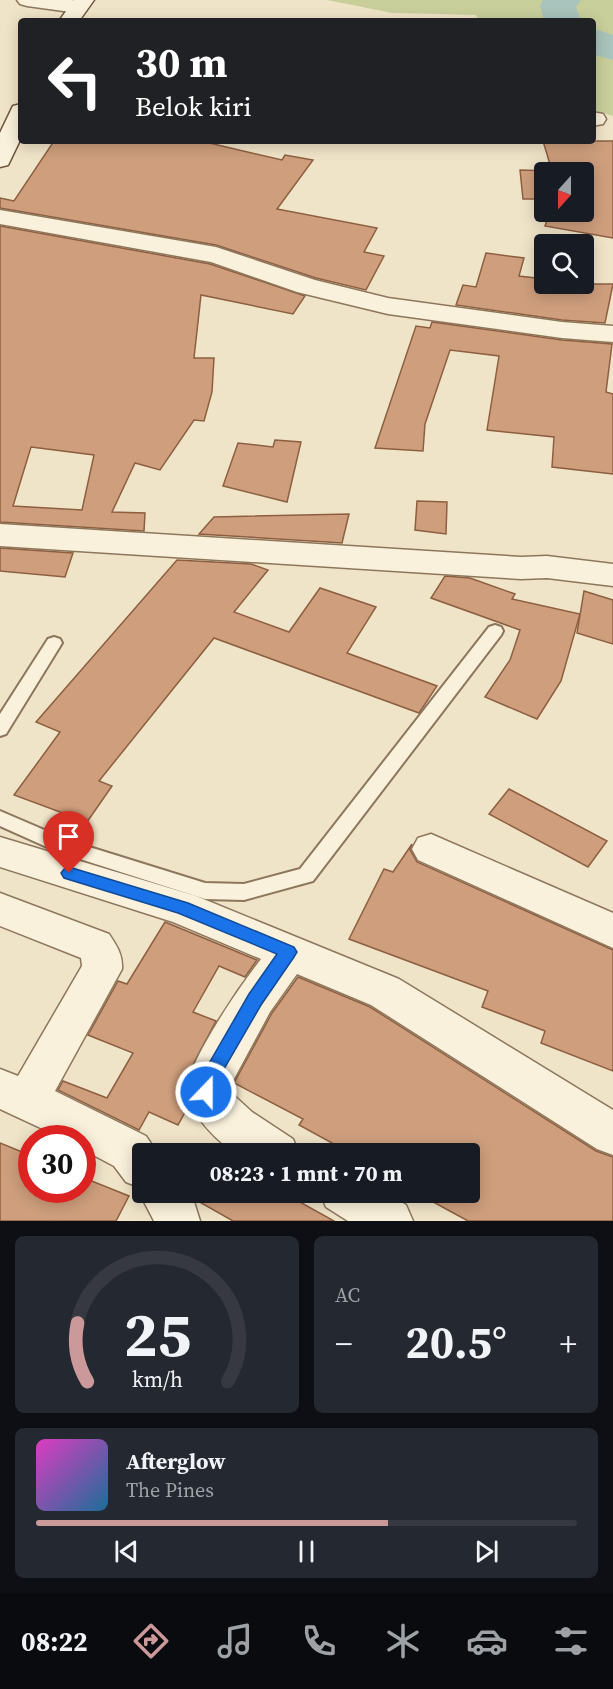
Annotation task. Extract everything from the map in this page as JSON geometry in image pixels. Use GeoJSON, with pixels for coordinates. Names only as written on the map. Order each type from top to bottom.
{"type":"FeatureCollection","features":[{"type":"Feature","properties":{"kind":"street"},"geometry":{"type":"LineString","coordinates":[[27,0],[77,9]]}},
{"type":"Feature","properties":{"kind":"street"},"geometry":{"type":"LineString","coordinates":[[0,160],[12,120]]}},
{"type":"Feature","properties":{"kind":"street"},"geometry":{"type":"LineString","coordinates":[[0,217],[216,255],[306,286],[388,306],[562,330],[613,334]]}},
{"type":"Feature","properties":{"kind":"street"},"geometry":{"type":"LineString","coordinates":[[0,535],[521,568],[547,567],[613,574]]}},
{"type":"Feature","properties":{"kind":"street"},"geometry":{"type":"LineString","coordinates":[[431,849],[613,931]]}},
{"type":"Feature","properties":{"kind":"street"},"geometry":{"type":"LineString","coordinates":[[0,852],[182,908],[385,992],[613,1134]]}},
{"type":"Feature","properties":{"kind":"street"},"geometry":{"type":"LineString","coordinates":[[0,909],[95,946],[103,959],[102,969],[14,1094],[132,1154]]}},
{"type":"Feature","properties":{"kind":"street"},"geometry":{"type":"LineString","coordinates":[[260,1143],[210,1102],[206,1092],[209,1079],[249,1010],[289,952]]}},
{"type":"Feature","properties":{"kind":"street"},"geometry":{"type":"LineString","coordinates":[[171,1203],[177,1221]]}},
{"type":"Feature","properties":{"kind":"street"},"geometry":{"type":"LineString","coordinates":[[359,1203],[388,1221]]}},
{"type":"Feature","properties":{"kind":"lane"},"geometry":{"type":"LineString","coordinates":[[0,818],[65,847],[205,891],[244,892],[306,875],[495,631]]}},
{"type":"Feature","properties":{"kind":"lane"},"geometry":{"type":"LineString","coordinates":[[0,729],[54,643]]}},
{"type":"Feature","properties":{"kind":"green space"},"geometry":{"type":"Polygon","coordinates":[[[327,0],[613,0],[613,116],[596,111],[596,18],[478,18],[476,15],[392,13],[327,0]]]}},
{"type":"Feature","properties":{"kind":"building"},"geometry":{"type":"Polygon","coordinates":[[[596,141],[613,141],[613,238],[545,226],[546,222],[594,222],[594,162],[549,162],[544,144],[596,144],[596,141]]]}},
{"type":"Feature","properties":{"kind":"building"},"geometry":{"type":"Polygon","coordinates":[[[52,144],[214,144],[282,160],[285,155],[313,160],[277,209],[377,228],[364,252],[384,256],[366,290],[316,278],[216,245],[0,208],[0,198],[14,201],[52,144]]]}},
{"type":"Feature","properties":{"kind":"building"},"geometry":{"type":"Polygon","coordinates":[[[520,170],[534,170],[534,199],[523,199],[520,170]]]}},
{"type":"Feature","properties":{"kind":"building"},"geometry":{"type":"Polygon","coordinates":[[[0,226],[210,264],[305,296],[293,314],[201,295],[194,358],[214,358],[212,392],[204,421],[194,420],[160,470],[135,463],[112,512],[145,513],[144,531],[0,522],[0,226]],[[31,447],[13,506],[82,510],[94,455],[31,447]]]}},
{"type":"Feature","properties":{"kind":"building"},"geometry":{"type":"Polygon","coordinates":[[[486,253],[524,258],[519,276],[534,278],[534,294],[594,294],[594,284],[613,284],[605,323],[562,320],[456,305],[463,285],[476,287],[486,253]]]}},
{"type":"Feature","properties":{"kind":"building"},"geometry":{"type":"Polygon","coordinates":[[[432,322],[562,340],[612,344],[606,392],[613,394],[613,474],[552,467],[554,437],[487,430],[499,356],[450,350],[425,424],[423,451],[375,448],[416,326],[430,328],[432,322]]]}},
{"type":"Feature","properties":{"kind":"building"},"geometry":{"type":"Polygon","coordinates":[[[275,440],[301,442],[287,502],[223,486],[238,443],[273,447],[275,440]]]}},
{"type":"Feature","properties":{"kind":"building"},"geometry":{"type":"Polygon","coordinates":[[[417,501],[447,502],[446,534],[415,530],[417,501]]]}},
{"type":"Feature","properties":{"kind":"building"},"geometry":{"type":"Polygon","coordinates":[[[349,514],[342,543],[199,534],[214,517],[349,514]]]}},
{"type":"Feature","properties":{"kind":"building"},"geometry":{"type":"Polygon","coordinates":[[[0,548],[73,553],[65,577],[0,571],[0,548]]]}},
{"type":"Feature","properties":{"kind":"building"},"geometry":{"type":"Polygon","coordinates":[[[177,560],[251,564],[268,570],[234,612],[289,632],[320,588],[376,607],[347,653],[437,686],[419,713],[214,638],[99,781],[112,786],[87,822],[14,795],[60,732],[36,722],[177,560]]]}},
{"type":"Feature","properties":{"kind":"building"},"geometry":{"type":"Polygon","coordinates":[[[445,576],[470,578],[515,594],[512,599],[580,614],[561,681],[537,719],[485,697],[510,660],[520,630],[431,598],[445,576]]]}},
{"type":"Feature","properties":{"kind":"building"},"geometry":{"type":"Polygon","coordinates":[[[584,591],[613,600],[613,644],[577,633],[584,591]]]}},
{"type":"Feature","properties":{"kind":"building"},"geometry":{"type":"Polygon","coordinates":[[[509,789],[607,841],[588,867],[489,814],[509,789]]]}},
{"type":"Feature","properties":{"kind":"building"},"geometry":{"type":"Polygon","coordinates":[[[412,844],[410,850],[417,862],[613,950],[613,1071],[541,1043],[545,1031],[482,1007],[488,991],[349,939],[384,869],[393,872],[412,844]]]}},
{"type":"Feature","properties":{"kind":"building"},"geometry":{"type":"Polygon","coordinates":[[[165,922],[257,960],[245,977],[219,966],[193,1012],[216,1021],[187,1076],[183,1092],[189,1105],[178,1125],[149,1112],[139,1130],[58,1090],[63,1081],[107,1098],[133,1053],[88,1035],[118,981],[127,984],[165,922]]]}},
{"type":"Feature","properties":{"kind":"building"},"geometry":{"type":"Polygon","coordinates":[[[298,977],[370,1007],[596,1151],[613,1157],[613,1221],[468,1221],[435,1203],[480,1203],[480,1143],[332,1143],[299,1125],[303,1119],[234,1083],[272,1013],[298,977]]]}},
{"type":"Feature","properties":{"kind":"building"},"geometry":{"type":"Polygon","coordinates":[[[0,1143],[18,1150],[18,1203],[96,1203],[96,1183],[129,1196],[116,1221],[0,1221],[0,1143]]]}},
{"type":"Feature","properties":{"kind":"building"},"geometry":{"type":"Polygon","coordinates":[[[201,1203],[302,1203],[334,1221],[233,1221],[201,1203]]]}},
{"type":"Feature","properties":{"kind":"waterway"},"geometry":{"type":"LineString","coordinates":[[561,18],[558,5],[563,0]]}},
{"type":"Feature","properties":{"kind":"waterway"},"geometry":{"type":"LineString","coordinates":[[596,41],[613,49]]}},
{"type":"Feature","properties":{"kind":"route"},"geometry":{"type":"LineString","coordinates":[[69,873],[182,908],[289,952],[255,999],[209,1079],[206,1092]]}}]}
